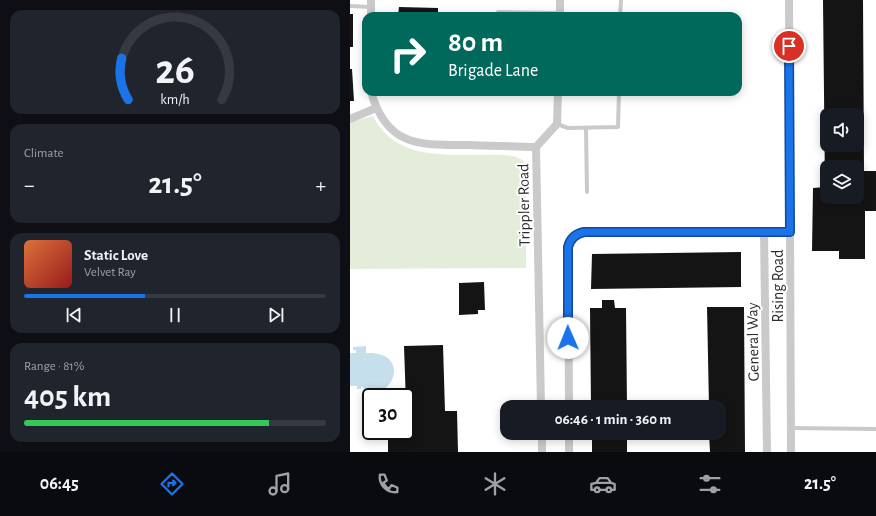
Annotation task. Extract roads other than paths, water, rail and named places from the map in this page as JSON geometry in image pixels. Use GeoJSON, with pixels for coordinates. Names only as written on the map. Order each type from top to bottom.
{"type":"FeatureCollection","features":[{"type":"Feature","properties":{"kind":"street"},"geometry":{"type":"LineString","coordinates":[[560,0],[560,12]]}},
{"type":"Feature","properties":{"kind":"street","name":"Rising Road"},"geometry":{"type":"LineString","coordinates":[[789,0],[792,452]]}},
{"type":"Feature","properties":{"kind":"street","name":"Trippler Road"},"geometry":{"type":"LineString","coordinates":[[372,96],[382,120],[388,127],[407,139],[415,142],[434,145],[536,147],[541,400]]}},
{"type":"Feature","properties":{"kind":"street"},"geometry":{"type":"LineString","coordinates":[[536,147],[557,124],[558,96]]}},
{"type":"Feature","properties":{"kind":"street"},"geometry":{"type":"LineString","coordinates":[[350,119],[376,108]]}},
{"type":"Feature","properties":{"kind":"street","name":"General Way"},"geometry":{"type":"LineString","coordinates":[[764,231],[767,452]]}},
{"type":"Feature","properties":{"kind":"street"},"geometry":{"type":"LineString","coordinates":[[569,400],[568,247],[569,242],[574,236],[584,232],[790,232]]}},
{"type":"Feature","properties":{"kind":"street"},"geometry":{"type":"LineString","coordinates":[[542,440],[542,452]]}},
{"type":"Feature","properties":{"kind":"street"},"geometry":{"type":"LineString","coordinates":[[569,440],[569,452]]}},
{"type":"Feature","properties":{"kind":"lane"},"geometry":{"type":"LineString","coordinates":[[620,12],[621,0]]}},
{"type":"Feature","properties":{"kind":"lane"},"geometry":{"type":"LineString","coordinates":[[350,6],[371,4]]}},
{"type":"Feature","properties":{"kind":"lane"},"geometry":{"type":"LineString","coordinates":[[557,124],[568,128],[618,127],[619,96]]}},
{"type":"Feature","properties":{"kind":"lane"},"geometry":{"type":"LineString","coordinates":[[586,128],[587,192]]}},
{"type":"Feature","properties":{"kind":"lane"},"geometry":{"type":"LineString","coordinates":[[791,428],[876,429]]}},
{"type":"Feature","properties":{"kind":"water"},"geometry":{"type":"Polygon","coordinates":[[[366,346],[366,353],[382,355],[391,361],[394,369],[393,378],[388,386],[385,388],[364,388],[361,386],[361,389],[357,389],[357,386],[350,386],[350,353],[356,353],[356,350],[353,350],[353,347],[366,346]]]}}]}
